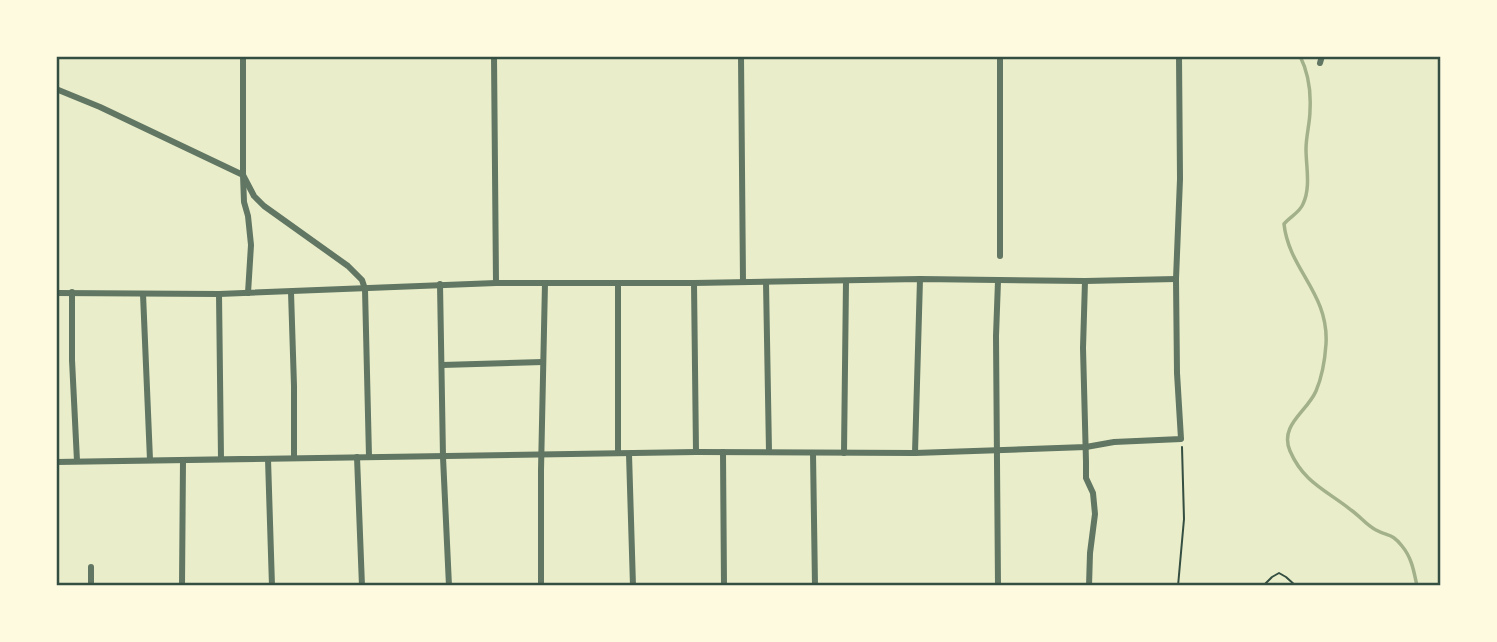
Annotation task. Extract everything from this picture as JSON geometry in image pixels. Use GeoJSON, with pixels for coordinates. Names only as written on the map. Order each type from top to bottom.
{"type":"FeatureCollection","features":[{"type":"Feature","properties":{"kind":"street"},"geometry":{"type":"LineString","coordinates":[[243,56],[244,202],[251,245],[248,293]]}},
{"type":"Feature","properties":{"kind":"street"},"geometry":{"type":"LineString","coordinates":[[494,56],[496,283]]}},
{"type":"Feature","properties":{"kind":"street"},"geometry":{"type":"LineString","coordinates":[[741,56],[743,282]]}},
{"type":"Feature","properties":{"kind":"street"},"geometry":{"type":"LineString","coordinates":[[1000,56],[1000,257]]}},
{"type":"Feature","properties":{"kind":"street"},"geometry":{"type":"LineString","coordinates":[[56,462],[696,452],[915,453],[1086,447],[1114,442],[1181,439],[1176,279],[1180,179],[1179,56]]}},
{"type":"Feature","properties":{"kind":"street"},"geometry":{"type":"LineString","coordinates":[[56,89],[243,175],[254,196],[264,206],[362,280],[365,289],[369,457]]}},
{"type":"Feature","properties":{"kind":"street"},"geometry":{"type":"LineString","coordinates":[[915,453],[920,279]]}},
{"type":"Feature","properties":{"kind":"street"},"geometry":{"type":"LineString","coordinates":[[56,293],[219,294],[496,283],[1176,279]]}},
{"type":"Feature","properties":{"kind":"street"},"geometry":{"type":"LineString","coordinates":[[844,453],[846,281]]}},
{"type":"Feature","properties":{"kind":"street"},"geometry":{"type":"LineString","coordinates":[[998,281],[998,586]]}},
{"type":"Feature","properties":{"kind":"street"},"geometry":{"type":"LineString","coordinates":[[1085,281],[1083,348],[1086,478],[1093,493],[1095,514],[1089,586]]}},
{"type":"Feature","properties":{"kind":"street"},"geometry":{"type":"LineString","coordinates":[[766,282],[769,452]]}},
{"type":"Feature","properties":{"kind":"street"},"geometry":{"type":"LineString","coordinates":[[541,586],[545,283]]}},
{"type":"Feature","properties":{"kind":"street"},"geometry":{"type":"LineString","coordinates":[[694,283],[696,452]]}},
{"type":"Feature","properties":{"kind":"street"},"geometry":{"type":"LineString","coordinates":[[440,284],[443,457],[449,586]]}},
{"type":"Feature","properties":{"kind":"street"},"geometry":{"type":"LineString","coordinates":[[618,284],[618,453]]}},
{"type":"Feature","properties":{"kind":"street"},"geometry":{"type":"LineString","coordinates":[[72,292],[77,461]]}},
{"type":"Feature","properties":{"kind":"street"},"geometry":{"type":"LineString","coordinates":[[292,292],[294,458]]}},
{"type":"Feature","properties":{"kind":"street"},"geometry":{"type":"LineString","coordinates":[[143,294],[150,460]]}},
{"type":"Feature","properties":{"kind":"street"},"geometry":{"type":"LineString","coordinates":[[219,294],[221,459]]}},
{"type":"Feature","properties":{"kind":"street"},"geometry":{"type":"LineString","coordinates":[[442,365],[543,362]]}},
{"type":"Feature","properties":{"kind":"street"},"geometry":{"type":"LineString","coordinates":[[723,452],[724,586]]}},
{"type":"Feature","properties":{"kind":"street"},"geometry":{"type":"LineString","coordinates":[[813,453],[815,586]]}},
{"type":"Feature","properties":{"kind":"street"},"geometry":{"type":"LineString","coordinates":[[629,454],[633,586]]}},
{"type":"Feature","properties":{"kind":"street"},"geometry":{"type":"LineString","coordinates":[[357,457],[362,586]]}},
{"type":"Feature","properties":{"kind":"street"},"geometry":{"type":"LineString","coordinates":[[268,458],[272,586]]}},
{"type":"Feature","properties":{"kind":"street"},"geometry":{"type":"LineString","coordinates":[[182,586],[183,460]]}},
{"type":"Feature","properties":{"kind":"street"},"geometry":{"type":"LineString","coordinates":[[91,567],[91,586]]}},
{"type":"Feature","properties":{"kind":"path"},"geometry":{"type":"LineString","coordinates":[[1178,586],[1184,519],[1181,439]]}},
{"type":"Feature","properties":{"kind":"path"},"geometry":{"type":"LineString","coordinates":[[1263,586],[1279,573],[1296,586]]}},
{"type":"Feature","properties":{"kind":"waterway"},"geometry":{"type":"LineString","coordinates":[[1300,56],[1307,75],[1310,96],[1306,149],[1307,191],[1302,207],[1284,224],[1293,255],[1321,310],[1326,344],[1316,391],[1291,426],[1288,442],[1296,462],[1316,485],[1372,528],[1399,542],[1410,560],[1417,586]]}}]}
